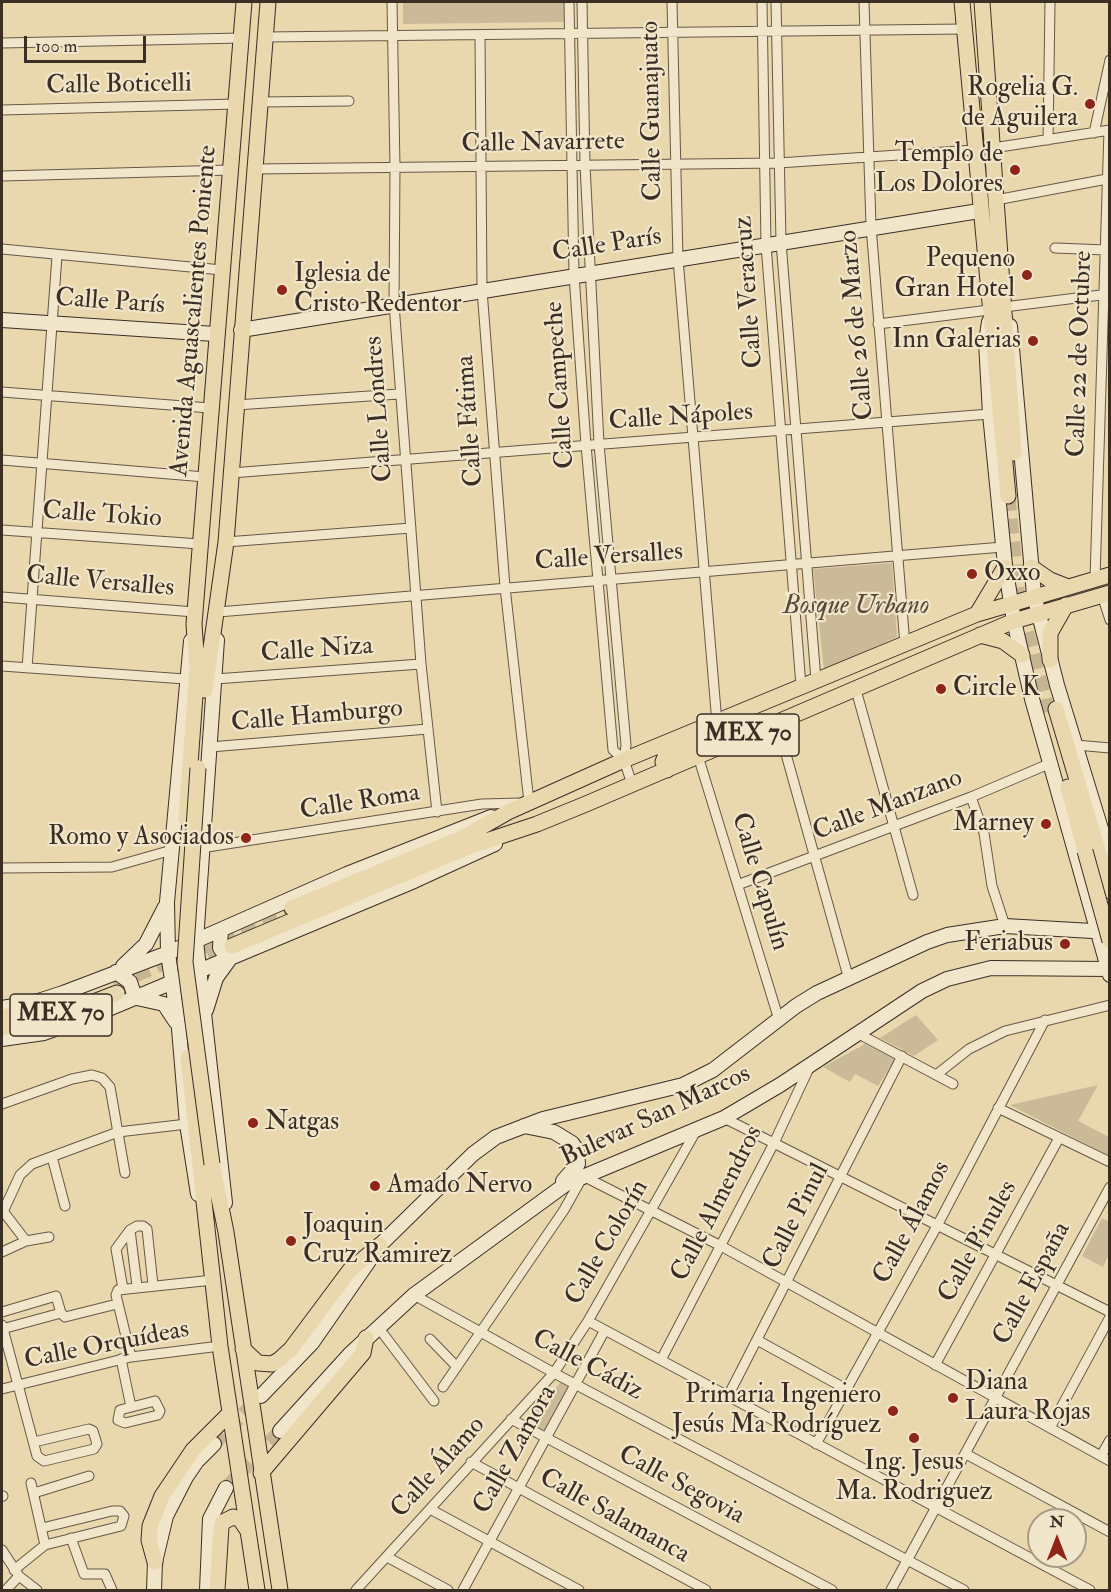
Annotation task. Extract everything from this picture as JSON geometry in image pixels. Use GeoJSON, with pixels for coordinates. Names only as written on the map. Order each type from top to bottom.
{"type":"FeatureCollection","features":[{"type":"Feature","properties":{"kind":"main road","name":"Avenida Aguascalientes Poniente"},"geometry":{"type":"LineString","coordinates":[[244,2],[237,104],[215,334],[194,618],[197,668],[176,964],[220,1346],[257,1590]]}},
{"type":"Feature","properties":{"kind":"main road","name":"Avenida Aguascalientes Poniente"},"geometry":{"type":"LineString","coordinates":[[268,2],[226,542],[217,617],[208,664],[198,768],[185,962],[212,1164],[226,1232],[280,1590]]}},
{"type":"Feature","properties":{"kind":"main road"},"geometry":{"type":"LineString","coordinates":[[962,2],[979,211],[997,312]]}},
{"type":"Feature","properties":{"kind":"main road"},"geometry":{"type":"LineString","coordinates":[[982,2],[996,200],[997,312],[1013,496]]}},
{"type":"Feature","properties":{"kind":"main road"},"geometry":{"type":"LineString","coordinates":[[976,614],[1005,567]]}},
{"type":"Feature","properties":{"kind":"main road"},"geometry":{"type":"LineString","coordinates":[[1031,567],[1050,580],[1068,587]]}},
{"type":"Feature","properties":{"kind":"main road","name":"MEX 70"},"geometry":{"type":"LineString","coordinates":[[292,908],[462,838],[508,812],[624,760],[976,614],[1102,577]]}},
{"type":"Feature","properties":{"kind":"main road","name":"MEX 70"},"geometry":{"type":"LineString","coordinates":[[230,953],[468,847],[537,824],[1014,621],[1106,594]]}},
{"type":"Feature","properties":{"kind":"main road"},"geometry":{"type":"LineString","coordinates":[[1050,660],[1050,633],[1066,605]]}},
{"type":"Feature","properties":{"kind":"main road"},"geometry":{"type":"LineString","coordinates":[[980,635],[1004,641],[1022,654]]}},
{"type":"Feature","properties":{"kind":"main road"},"geometry":{"type":"LineString","coordinates":[[1052,710],[1090,849],[1110,941]]}},
{"type":"Feature","properties":{"kind":"main road"},"geometry":{"type":"LineString","coordinates":[[667,770],[663,762],[668,754],[699,740],[717,723]]}},
{"type":"Feature","properties":{"kind":"main road"},"geometry":{"type":"LineString","coordinates":[[1090,849],[1110,891]]}},
{"type":"Feature","properties":{"kind":"main road","name":"MEX 70"},"geometry":{"type":"LineString","coordinates":[[4,1008],[56,1005],[116,983]]}},
{"type":"Feature","properties":{"kind":"main road","name":"MEX 70"},"geometry":{"type":"LineString","coordinates":[[2,1028],[60,1015],[116,983]]}},
{"type":"Feature","properties":{"kind":"main road"},"geometry":{"type":"LineString","coordinates":[[243,1349],[258,1363],[272,1364],[279,1360],[291,1349],[350,1270],[380,1245]]}},
{"type":"Feature","properties":{"kind":"main road"},"geometry":{"type":"LineString","coordinates":[[261,1473],[363,1353],[366,1338]]}},
{"type":"Feature","properties":{"kind":"main road"},"geometry":{"type":"LineString","coordinates":[[155,1562],[149,1540],[150,1526],[162,1496],[193,1450],[230,1413]]}},
{"type":"Feature","properties":{"kind":"main road"},"geometry":{"type":"LineString","coordinates":[[217,1590],[218,1545],[223,1522],[233,1517],[240,1519],[248,1531]]}},
{"type":"Feature","properties":{"kind":"street","name":"Calle Londres"},"geometry":{"type":"LineString","coordinates":[[392,2],[395,167],[393,304],[421,664],[437,812]]}},
{"type":"Feature","properties":{"kind":"street","name":"Calle Campeche"},"geometry":{"type":"LineString","coordinates":[[569,2],[570,165],[574,275],[586,445],[614,750],[624,760]]}},
{"type":"Feature","properties":{"kind":"street","name":"Calle Campeche"},"geometry":{"type":"LineString","coordinates":[[582,2],[585,165],[599,444],[626,745],[624,760],[632,784]]}},
{"type":"Feature","properties":{"kind":"street","name":"Calle Guanajuato"},"geometry":{"type":"LineString","coordinates":[[672,2],[678,259],[695,439],[717,723]]}},
{"type":"Feature","properties":{"kind":"street","name":"Calle Veracruz"},"geometry":{"type":"LineString","coordinates":[[762,2],[766,245],[801,686]]}},
{"type":"Feature","properties":{"kind":"street","name":"Calle Veracruz"},"geometry":{"type":"LineString","coordinates":[[776,2],[781,243],[816,680]]}},
{"type":"Feature","properties":{"kind":"street","name":"Calle 26 de Marzo"},"geometry":{"type":"LineString","coordinates":[[864,2],[871,226],[905,645]]}},
{"type":"Feature","properties":{"kind":"street"},"geometry":{"type":"LineString","coordinates":[[1048,140],[1050,2]]}},
{"type":"Feature","properties":{"kind":"street"},"geometry":{"type":"LineString","coordinates":[[266,37],[964,29]]}},
{"type":"Feature","properties":{"kind":"street","name":"Calle Fátima"},"geometry":{"type":"LineString","coordinates":[[480,35],[482,290],[506,587],[528,803]]}},
{"type":"Feature","properties":{"kind":"street"},"geometry":{"type":"LineString","coordinates":[[2,43],[242,38]]}},
{"type":"Feature","properties":{"kind":"street"},"geometry":{"type":"LineString","coordinates":[[1094,133],[1110,60]]}},
{"type":"Feature","properties":{"kind":"street"},"geometry":{"type":"LineString","coordinates":[[260,102],[349,101]]}},
{"type":"Feature","properties":{"kind":"street","name":"Calle Boticelli"},"geometry":{"type":"LineString","coordinates":[[2,110],[237,104]]}},
{"type":"Feature","properties":{"kind":"street"},"geometry":{"type":"LineString","coordinates":[[993,148],[1109,130]]}},
{"type":"Feature","properties":{"kind":"street","name":"Calle 22 de Octubre"},"geometry":{"type":"LineString","coordinates":[[1102,577],[1109,130]]}},
{"type":"Feature","properties":{"kind":"street","name":"Calle Navarrete"},"geometry":{"type":"LineString","coordinates":[[255,169],[778,163],[974,150]]}},
{"type":"Feature","properties":{"kind":"street"},"geometry":{"type":"LineString","coordinates":[[2,176],[231,170]]}},
{"type":"Feature","properties":{"kind":"street"},"geometry":{"type":"LineString","coordinates":[[996,200],[1107,179]]}},
{"type":"Feature","properties":{"kind":"street","name":"Calle París"},"geometry":{"type":"LineString","coordinates":[[241,330],[781,243],[871,226],[979,211]]}},
{"type":"Feature","properties":{"kind":"street"},"geometry":{"type":"LineString","coordinates":[[1055,248],[1106,250]]}},
{"type":"Feature","properties":{"kind":"street"},"geometry":{"type":"LineString","coordinates":[[2,249],[222,270]]}},
{"type":"Feature","properties":{"kind":"street"},"geometry":{"type":"LineString","coordinates":[[27,668],[49,396],[57,256]]}},
{"type":"Feature","properties":{"kind":"street"},"geometry":{"type":"LineString","coordinates":[[879,324],[997,312],[1106,294]]}},
{"type":"Feature","properties":{"kind":"street"},"geometry":{"type":"LineString","coordinates":[[997,312],[986,342],[990,414],[1005,567],[1014,621],[1092,912],[1103,932],[1109,971]]}},
{"type":"Feature","properties":{"kind":"street"},"geometry":{"type":"LineString","coordinates":[[997,312],[1014,344],[1034,596],[1050,660],[1110,858]]}},
{"type":"Feature","properties":{"kind":"street","name":"Calle París"},"geometry":{"type":"LineString","coordinates":[[2,320],[215,334]]}},
{"type":"Feature","properties":{"kind":"street"},"geometry":{"type":"LineString","coordinates":[[2,392],[210,408]]}},
{"type":"Feature","properties":{"kind":"street"},"geometry":{"type":"LineString","coordinates":[[236,405],[399,394]]}},
{"type":"Feature","properties":{"kind":"street","name":"Calle Nápoles"},"geometry":{"type":"LineString","coordinates":[[231,473],[599,444],[695,439],[990,414]]}},
{"type":"Feature","properties":{"kind":"street"},"geometry":{"type":"LineString","coordinates":[[2,460],[205,477]]}},
{"type":"Feature","properties":{"kind":"street"},"geometry":{"type":"LineString","coordinates":[[226,542],[411,528]]}},
{"type":"Feature","properties":{"kind":"street","name":"Calle Tokio"},"geometry":{"type":"LineString","coordinates":[[2,530],[200,544]]}},
{"type":"Feature","properties":{"kind":"street","name":"Calle Versalles"},"geometry":{"type":"LineString","coordinates":[[217,617],[416,595],[1003,547]]}},
{"type":"Feature","properties":{"kind":"street"},"geometry":{"type":"LineString","coordinates":[[1106,594],[1110,620]]}},
{"type":"Feature","properties":{"kind":"street","name":"Calle Versalles"},"geometry":{"type":"LineString","coordinates":[[2,597],[194,618]]}},
{"type":"Feature","properties":{"kind":"street","name":"Avenida Aguascalientes Poniente"},"geometry":{"type":"LineString","coordinates":[[217,617],[215,679],[196,941],[221,1151],[226,1232]]}},
{"type":"Feature","properties":{"kind":"street","name":"Avenida Aguascalientes Poniente"},"geometry":{"type":"LineString","coordinates":[[194,618],[185,680],[169,875],[168,952],[179,1029],[194,1178],[207,1229]]}},
{"type":"Feature","properties":{"kind":"street","name":"Calle Niza"},"geometry":{"type":"LineString","coordinates":[[215,679],[421,664]]}},
{"type":"Feature","properties":{"kind":"street"},"geometry":{"type":"LineString","coordinates":[[2,666],[185,680]]}},
{"type":"Feature","properties":{"kind":"street"},"geometry":{"type":"LineString","coordinates":[[856,690],[913,895]]}},
{"type":"Feature","properties":{"kind":"street"},"geometry":{"type":"LineString","coordinates":[[777,722],[848,976]]}},
{"type":"Feature","properties":{"kind":"street","name":"Calle Hamburgo"},"geometry":{"type":"LineString","coordinates":[[210,747],[428,729]]}},
{"type":"Feature","properties":{"kind":"street"},"geometry":{"type":"LineString","coordinates":[[1076,744],[1110,748]]}},
{"type":"Feature","properties":{"kind":"street","name":"Calle Capulín"},"geometry":{"type":"LineString","coordinates":[[698,756],[740,884],[779,1020]]}},
{"type":"Feature","properties":{"kind":"street","name":"Calle Manzano"},"geometry":{"type":"LineString","coordinates":[[740,884],[971,797],[1051,763]]}},
{"type":"Feature","properties":{"kind":"street"},"geometry":{"type":"LineString","coordinates":[[971,797],[984,833],[992,886],[1005,926]]}},
{"type":"Feature","properties":{"kind":"street","name":"Calle Roma"},"geometry":{"type":"LineString","coordinates":[[201,848],[482,804],[528,803]]}},
{"type":"Feature","properties":{"kind":"street","name":"MEX 70"},"geometry":{"type":"LineString","coordinates":[[116,983],[168,952],[347,874],[471,824],[508,812]]}},
{"type":"Feature","properties":{"kind":"street"},"geometry":{"type":"LineString","coordinates":[[2,868],[112,867],[172,850]]}},
{"type":"Feature","properties":{"kind":"street"},"geometry":{"type":"LineString","coordinates":[[169,875],[186,882],[199,878]]}},
{"type":"Feature","properties":{"kind":"street"},"geometry":{"type":"LineString","coordinates":[[116,983],[146,945],[167,902]]}},
{"type":"Feature","properties":{"kind":"street"},"geometry":{"type":"LineString","coordinates":[[1092,912],[1095,915],[1110,917]]}},
{"type":"Feature","properties":{"kind":"street","name":"Bulevar San Marcos"},"geometry":{"type":"LineString","coordinates":[[261,1396],[312,1342],[380,1245],[472,1154],[496,1137],[524,1126],[683,1085],[713,1070],[796,1006],[848,976],[947,935],[1005,926],[1103,932]]}},
{"type":"Feature","properties":{"kind":"street"},"geometry":{"type":"LineString","coordinates":[[179,1029],[180,1018],[186,1010],[195,1009],[204,1018],[216,978],[230,953],[220,948],[221,930]]}},
{"type":"Feature","properties":{"kind":"street","name":"MEX 70"},"geometry":{"type":"LineString","coordinates":[[2,1039],[44,1033],[65,1026],[135,998],[230,953]]}},
{"type":"Feature","properties":{"kind":"street","name":"Bulevar San Marcos"},"geometry":{"type":"LineString","coordinates":[[280,1431],[366,1338],[414,1295],[541,1200],[583,1176],[723,1118],[810,1066],[922,991],[967,973],[1024,966],[1109,971]]}},
{"type":"Feature","properties":{"kind":"street"},"geometry":{"type":"LineString","coordinates":[[116,983],[130,982],[135,998],[164,1004],[179,1029]]}},
{"type":"Feature","properties":{"kind":"street"},"geometry":{"type":"LineString","coordinates":[[936,1075],[969,1049],[1005,1031],[1110,1005]]}},
{"type":"Feature","properties":{"kind":"street","name":"Calle Álamos"},"geometry":{"type":"LineString","coordinates":[[816,1444],[937,1226],[1045,1020]]}},
{"type":"Feature","properties":{"kind":"street"},"geometry":{"type":"LineString","coordinates":[[860,1034],[953,1084]]}},
{"type":"Feature","properties":{"kind":"street","name":"Calle Pinul"},"geometry":{"type":"LineString","coordinates":[[728,1396],[902,1056]]}},
{"type":"Feature","properties":{"kind":"street","name":"Calle Almendros"},"geometry":{"type":"LineString","coordinates":[[661,1360],[774,1143],[810,1066]]}},
{"type":"Feature","properties":{"kind":"street"},"geometry":{"type":"LineString","coordinates":[[2,1104],[72,1079],[92,1075],[102,1078],[110,1087],[125,1173]]}},
{"type":"Feature","properties":{"kind":"street"},"geometry":{"type":"LineString","coordinates":[[998,1108],[1110,1162]]}},
{"type":"Feature","properties":{"kind":"street"},"geometry":{"type":"LineString","coordinates":[[723,1118],[1056,1284],[1110,1315],[1050,1428]]}},
{"type":"Feature","properties":{"kind":"street"},"geometry":{"type":"LineString","coordinates":[[26,1241],[2,1212],[20,1175],[32,1164],[118,1132],[187,1124]]}},
{"type":"Feature","properties":{"kind":"street"},"geometry":{"type":"LineString","coordinates":[[524,1126],[554,1132],[572,1143],[577,1150],[578,1164],[574,1171],[541,1200]]}},
{"type":"Feature","properties":{"kind":"street","name":"Calle Colorín"},"geometry":{"type":"LineString","coordinates":[[554,1373],[588,1321],[696,1131]]}},
{"type":"Feature","properties":{"kind":"street","name":"Calle Pinules"},"geometry":{"type":"LineString","coordinates":[[935,1365],[1059,1138]]}},
{"type":"Feature","properties":{"kind":"street"},"geometry":{"type":"LineString","coordinates":[[52,1156],[65,1206]]}},
{"type":"Feature","properties":{"kind":"street"},"geometry":{"type":"LineString","coordinates":[[443,1387],[564,1210],[583,1176],[721,1246],[1105,1458],[1110,1440]]}},
{"type":"Feature","properties":{"kind":"street","name":"Calle España"},"geometry":{"type":"LineString","coordinates":[[891,1590],[997,1399],[1056,1284],[1110,1187]]}},
{"type":"Feature","properties":{"kind":"street"},"geometry":{"type":"LineString","coordinates":[[123,1289],[116,1249],[130,1230],[143,1226],[147,1229],[153,1285]]}},
{"type":"Feature","properties":{"kind":"street"},"geometry":{"type":"LineString","coordinates":[[130,1230],[137,1286]]}},
{"type":"Feature","properties":{"kind":"street"},"geometry":{"type":"LineString","coordinates":[[2,1252],[26,1241],[49,1237]]}},
{"type":"Feature","properties":{"kind":"street"},"geometry":{"type":"LineString","coordinates":[[131,1407],[116,1292],[137,1286],[213,1280]]}},
{"type":"Feature","properties":{"kind":"street","name":"Calle Cádiz"},"geometry":{"type":"LineString","coordinates":[[414,1295],[576,1385],[964,1590]]}},
{"type":"Feature","properties":{"kind":"street"},"geometry":{"type":"LineString","coordinates":[[2,1312],[56,1296],[65,1317],[117,1304]]}},
{"type":"Feature","properties":{"kind":"street"},"geometry":{"type":"LineString","coordinates":[[34,1442],[89,1429],[93,1431],[97,1444],[94,1449],[44,1461],[37,1456],[2,1327],[61,1312]]}},
{"type":"Feature","properties":{"kind":"street"},"geometry":{"type":"LineString","coordinates":[[588,1321],[1090,1590]]}},
{"type":"Feature","properties":{"kind":"street"},"geometry":{"type":"LineString","coordinates":[[378,1327],[434,1401]]}},
{"type":"Feature","properties":{"kind":"street","name":"Calle Zamora"},"geometry":{"type":"LineString","coordinates":[[463,1590],[548,1439],[605,1330]]}},
{"type":"Feature","properties":{"kind":"street"},"geometry":{"type":"LineString","coordinates":[[430,1339],[457,1367]]}},
{"type":"Feature","properties":{"kind":"street"},"geometry":{"type":"LineString","coordinates":[[757,1340],[846,1389]]}},
{"type":"Feature","properties":{"kind":"street","name":"Calle Orquídeas"},"geometry":{"type":"LineString","coordinates":[[2,1389],[126,1358],[220,1346]]}},
{"type":"Feature","properties":{"kind":"street","name":"Calle Álamo"},"geometry":{"type":"LineString","coordinates":[[356,1590],[554,1373]]}},
{"type":"Feature","properties":{"kind":"street","name":"Calle Segovia"},"geometry":{"type":"LineString","coordinates":[[511,1419],[832,1590]]}},
{"type":"Feature","properties":{"kind":"street"},"geometry":{"type":"LineString","coordinates":[[151,1590],[163,1525],[174,1498],[197,1461],[214,1444]]}},
{"type":"Feature","properties":{"kind":"street"},"geometry":{"type":"LineString","coordinates":[[966,1454],[1110,1532]]}},
{"type":"Feature","properties":{"kind":"street","name":"Calle Salamanca"},"geometry":{"type":"LineString","coordinates":[[471,1462],[706,1590]]}},
{"type":"Feature","properties":{"kind":"street"},"geometry":{"type":"LineString","coordinates":[[34,1493],[89,1476]]}},
{"type":"Feature","properties":{"kind":"street"},"geometry":{"type":"LineString","coordinates":[[31,1483],[45,1545]]}},
{"type":"Feature","properties":{"kind":"street"},"geometry":{"type":"LineString","coordinates":[[207,1590],[210,1519],[226,1488]]}},
{"type":"Feature","properties":{"kind":"street"},"geometry":{"type":"LineString","coordinates":[[430,1509],[579,1590]]}},
{"type":"Feature","properties":{"kind":"street"},"geometry":{"type":"LineString","coordinates":[[6,1590],[17,1573],[45,1545],[121,1526],[124,1516],[120,1511],[112,1511],[42,1528]]}},
{"type":"Feature","properties":{"kind":"street"},"geometry":{"type":"LineString","coordinates":[[71,1538],[84,1574],[105,1574],[112,1590]]}},
{"type":"Feature","properties":{"kind":"street"},"geometry":{"type":"LineString","coordinates":[[2,1551],[17,1573],[37,1590]]}},
{"type":"Feature","properties":{"kind":"street"},"geometry":{"type":"LineString","coordinates":[[387,1557],[448,1590]]}},
{"type":"Feature","properties":{"kind":"green space"},"geometry":{"type":"Polygon","coordinates":[[[403,2],[565,2],[565,22],[403,24],[403,2]]]}},
{"type":"Feature","properties":{"kind":"green space","name":"Bosque Urbano"},"geometry":{"type":"Polygon","coordinates":[[[892,563],[897,637],[824,670],[813,569],[892,563]]]}},
{"type":"Feature","properties":{"kind":"green space"},"geometry":{"type":"Polygon","coordinates":[[[916,1015],[938,1040],[914,1056],[880,1038],[916,1015]]]}},
{"type":"Feature","properties":{"kind":"green space"},"geometry":{"type":"Polygon","coordinates":[[[865,1044],[895,1059],[878,1086],[855,1074],[850,1082],[823,1067],[865,1044]]]}},
{"type":"Feature","properties":{"kind":"green space"},"geometry":{"type":"Polygon","coordinates":[[[1098,1085],[1078,1121],[1109,1137],[1109,1156],[1010,1105],[1098,1085]]]}},
{"type":"Feature","properties":{"kind":"green space"},"geometry":{"type":"Polygon","coordinates":[[[1102,1218],[1110,1222],[1109,1254],[1103,1267],[1082,1256],[1102,1218]]]}},
{"type":"Feature","properties":{"kind":"green space"},"geometry":{"type":"Polygon","coordinates":[[[562,1381],[570,1385],[545,1431],[525,1420],[562,1381]]]}},
{"type":"Feature","properties":{"kind":"tunnel"},"geometry":{"type":"LineString","coordinates":[[1008,496],[1018,599],[1048,712]]}},
{"type":"Feature","properties":{"kind":"tunnel"},"geometry":{"type":"LineString","coordinates":[[114,984],[292,908]]}},
{"type":"Feature","properties":{"kind":"tunnel"},"geometry":{"type":"LineString","coordinates":[[187,965],[232,946]]}},
{"type":"Feature","properties":{"kind":"tunnel"},"geometry":{"type":"LineString","coordinates":[[214,1444],[257,1400]]}},
{"type":"Feature","properties":{"kind":"tunnel"},"geometry":{"type":"LineString","coordinates":[[226,1488],[280,1431]]}},
{"type":"Feature","properties":{"kind":"place","name":"Rogelia G. de Aguilera"},"geometry":{"type":"Point","coordinates":[1090,104]}},
{"type":"Feature","properties":{"kind":"place","name":"Templo de Los Dolores"},"geometry":{"type":"Point","coordinates":[1015,170]}},
{"type":"Feature","properties":{"kind":"place","name":"Pequeno Gran Hotel"},"geometry":{"type":"Point","coordinates":[1027,275]}},
{"type":"Feature","properties":{"kind":"place","name":"Iglesia de Cristo Redentor"},"geometry":{"type":"Point","coordinates":[282,290]}},
{"type":"Feature","properties":{"kind":"place","name":"Inn Galerias"},"geometry":{"type":"Point","coordinates":[1033,341]}},
{"type":"Feature","properties":{"kind":"place","name":"Oxxo"},"geometry":{"type":"Point","coordinates":[972,574]}},
{"type":"Feature","properties":{"kind":"place","name":"Circle K"},"geometry":{"type":"Point","coordinates":[941,689]}},
{"type":"Feature","properties":{"kind":"place","name":"Marney"},"geometry":{"type":"Point","coordinates":[1046,824]}},
{"type":"Feature","properties":{"kind":"place","name":"Romo y Asociados"},"geometry":{"type":"Point","coordinates":[246,838]}},
{"type":"Feature","properties":{"kind":"place","name":"Feriabus"},"geometry":{"type":"Point","coordinates":[1065,944]}},
{"type":"Feature","properties":{"kind":"place","name":"Natgas"},"geometry":{"type":"Point","coordinates":[253,1123]}},
{"type":"Feature","properties":{"kind":"place","name":"Amado Nervo"},"geometry":{"type":"Point","coordinates":[375,1186]}},
{"type":"Feature","properties":{"kind":"place","name":"Joaquin Cruz Ramirez"},"geometry":{"type":"Point","coordinates":[291,1241]}},
{"type":"Feature","properties":{"kind":"place","name":"Diana Laura Rojas"},"geometry":{"type":"Point","coordinates":[953,1398]}},
{"type":"Feature","properties":{"kind":"place","name":"Primaria Ingeniero Jesús Ma Rodríguez"},"geometry":{"type":"Point","coordinates":[893,1411]}},
{"type":"Feature","properties":{"kind":"place","name":"Ing. Jesus Ma. Rodriguez"},"geometry":{"type":"Point","coordinates":[914,1438]}}]}
